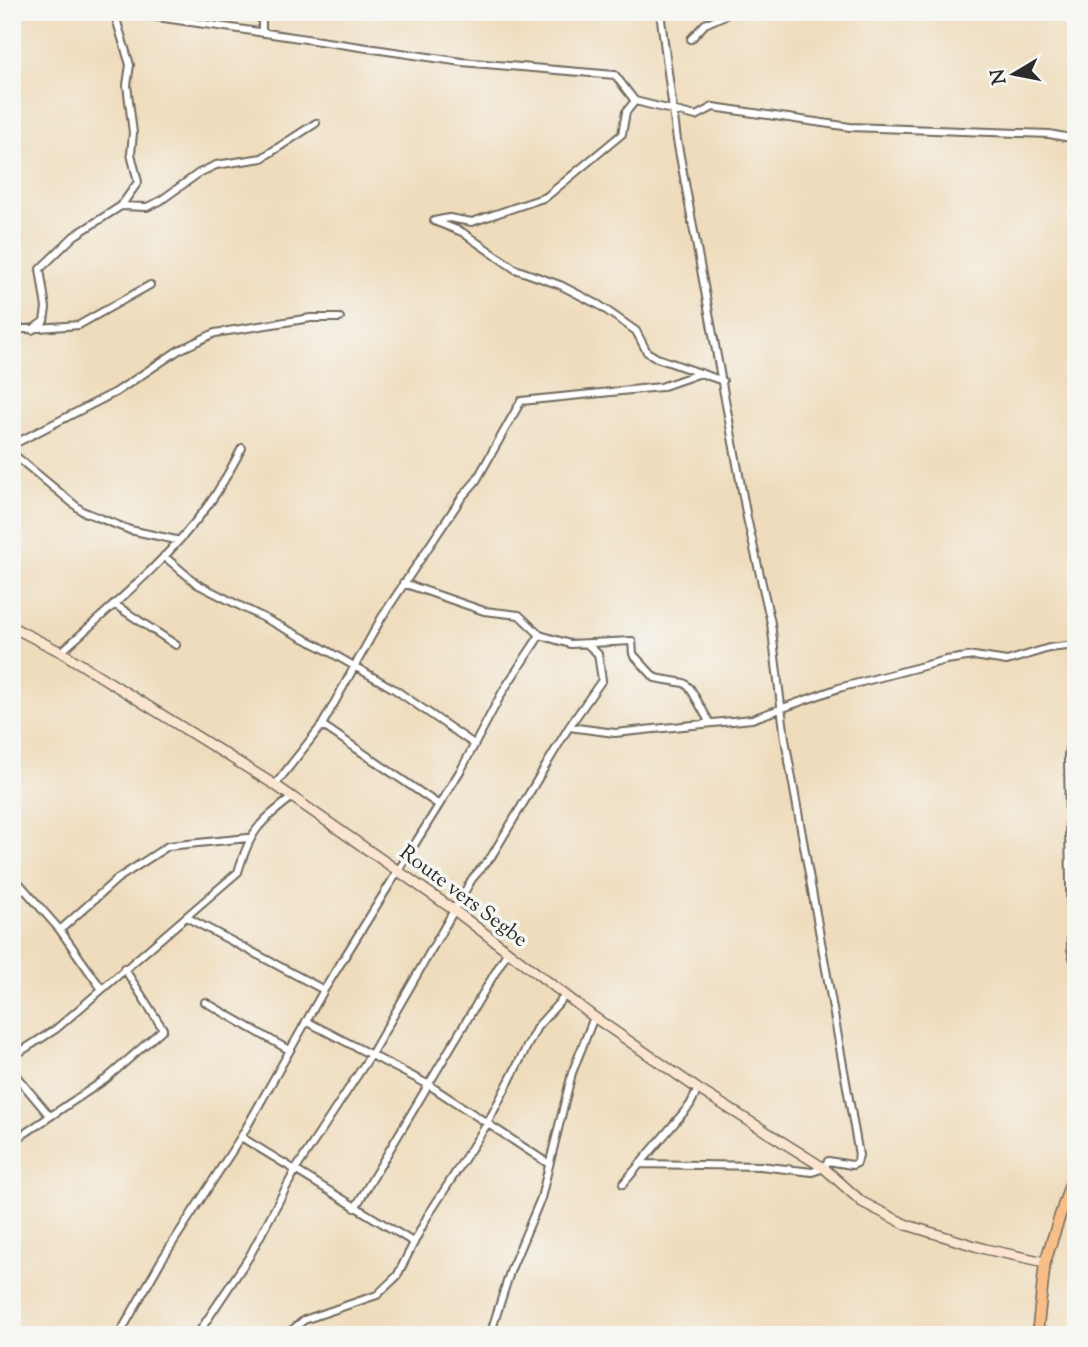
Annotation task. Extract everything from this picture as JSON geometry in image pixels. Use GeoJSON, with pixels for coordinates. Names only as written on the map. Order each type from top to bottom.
{"type":"FeatureCollection","features":[{"type":"Feature","properties":{"kind":"main road","name":"Route vers Segbe"},"geometry":{"type":"LineString","coordinates":[[13,630],[61,652],[275,785],[454,909],[594,1017],[698,1089],[824,1168],[862,1202],[907,1226],[985,1250],[1045,1262]]}},
{"type":"Feature","properties":{"kind":"main road"},"geometry":{"type":"LineString","coordinates":[[1037,1335],[1045,1262],[1076,1166]]}},
{"type":"Feature","properties":{"kind":"street"},"geometry":{"type":"LineString","coordinates":[[32,330],[44,321],[46,308],[40,269],[50,256],[74,236],[121,206],[138,182],[131,154],[133,133],[127,85],[130,65],[114,12]]}},
{"type":"Feature","properties":{"kind":"street"},"geometry":{"type":"LineString","coordinates":[[123,12],[462,62],[615,75],[635,102],[696,116],[713,107],[850,127],[1049,134],[1076,139]]}},
{"type":"Feature","properties":{"kind":"street"},"geometry":{"type":"LineString","coordinates":[[262,12],[262,33]]}},
{"type":"Feature","properties":{"kind":"street"},"geometry":{"type":"LineString","coordinates":[[640,1164],[760,1166],[812,1172],[824,1168],[828,1161],[852,1165],[857,1163],[859,1155],[782,708],[771,623],[747,518],[673,111],[660,12]]}},
{"type":"Feature","properties":{"kind":"street"},"geometry":{"type":"LineString","coordinates":[[691,39],[705,24],[732,12]]}},
{"type":"Feature","properties":{"kind":"street"},"geometry":{"type":"LineString","coordinates":[[635,102],[626,112],[622,134],[546,197],[472,222],[449,218],[434,220],[462,232],[515,269],[560,285],[599,305],[636,331],[648,352],[657,358],[723,382]]}},
{"type":"Feature","properties":{"kind":"street"},"geometry":{"type":"LineString","coordinates":[[121,206],[153,204],[199,173],[216,165],[261,158],[316,123]]}},
{"type":"Feature","properties":{"kind":"street"},"geometry":{"type":"LineString","coordinates":[[12,330],[79,325],[150,285]]}},
{"type":"Feature","properties":{"kind":"street"},"geometry":{"type":"LineString","coordinates":[[12,445],[104,398],[179,350],[215,333],[311,318],[340,318]]}},
{"type":"Feature","properties":{"kind":"street"},"geometry":{"type":"LineString","coordinates":[[275,785],[322,725],[352,667],[403,583],[476,481],[521,401],[661,387],[701,373]]}},
{"type":"Feature","properties":{"kind":"street"},"geometry":{"type":"LineString","coordinates":[[61,652],[164,556],[211,501],[242,448]]}},
{"type":"Feature","properties":{"kind":"street"},"geometry":{"type":"LineString","coordinates":[[12,453],[82,511],[130,530],[176,540]]}},
{"type":"Feature","properties":{"kind":"street"},"geometry":{"type":"LineString","coordinates":[[164,556],[197,584],[321,647],[394,689],[474,744]]}},
{"type":"Feature","properties":{"kind":"street"},"geometry":{"type":"LineString","coordinates":[[403,583],[484,611],[519,615],[540,635],[570,644],[632,641],[633,653],[655,678],[684,683],[690,688],[710,723]]}},
{"type":"Feature","properties":{"kind":"street"},"geometry":{"type":"LineString","coordinates":[[114,604],[176,645]]}},
{"type":"Feature","properties":{"kind":"street"},"geometry":{"type":"LineString","coordinates":[[119,1335],[161,1261],[241,1137],[324,990],[439,806],[540,635]]}},
{"type":"Feature","properties":{"kind":"street"},"geometry":{"type":"LineString","coordinates":[[197,1335],[249,1257],[296,1169],[372,1053],[472,879],[491,858],[569,727],[602,680],[598,654],[586,643]]}},
{"type":"Feature","properties":{"kind":"street"},"geometry":{"type":"LineString","coordinates":[[569,727],[615,733],[752,719],[839,688],[946,660],[974,656],[1007,661],[1049,649],[1076,645]]}},
{"type":"Feature","properties":{"kind":"street"},"geometry":{"type":"LineString","coordinates":[[1076,703],[1068,755],[1071,949],[1076,969]]}},
{"type":"Feature","properties":{"kind":"street"},"geometry":{"type":"LineString","coordinates":[[322,725],[439,806]]}},
{"type":"Feature","properties":{"kind":"street"},"geometry":{"type":"LineString","coordinates":[[12,1057],[55,1029],[100,988],[188,918],[238,872],[248,838],[260,822],[291,798]]}},
{"type":"Feature","properties":{"kind":"street"},"geometry":{"type":"LineString","coordinates":[[60,930],[117,879],[168,846],[248,838]]}},
{"type":"Feature","properties":{"kind":"street"},"geometry":{"type":"LineString","coordinates":[[12,889],[19,883],[60,930],[100,988]]}},
{"type":"Feature","properties":{"kind":"street"},"geometry":{"type":"LineString","coordinates":[[188,918],[324,990]]}},
{"type":"Feature","properties":{"kind":"street"},"geometry":{"type":"LineString","coordinates":[[355,1208],[508,951]]}},
{"type":"Feature","properties":{"kind":"street"},"geometry":{"type":"LineString","coordinates":[[12,1142],[48,1115],[106,1079],[163,1029],[124,968]]}},
{"type":"Feature","properties":{"kind":"street"},"geometry":{"type":"LineString","coordinates":[[286,1335],[304,1320],[377,1295],[397,1276],[413,1242],[488,1124],[537,1027],[565,996]]}},
{"type":"Feature","properties":{"kind":"street"},"geometry":{"type":"LineString","coordinates":[[205,1002],[289,1051]]}},
{"type":"Feature","properties":{"kind":"street"},"geometry":{"type":"LineString","coordinates":[[490,1335],[511,1269],[541,1198],[572,1073],[594,1017]]}},
{"type":"Feature","properties":{"kind":"street"},"geometry":{"type":"LineString","coordinates":[[306,1021],[372,1053],[429,1086],[549,1164]]}},
{"type":"Feature","properties":{"kind":"street"},"geometry":{"type":"LineString","coordinates":[[12,1071],[48,1115]]}},
{"type":"Feature","properties":{"kind":"street"},"geometry":{"type":"LineString","coordinates":[[624,1184],[690,1105],[698,1089]]}},
{"type":"Feature","properties":{"kind":"street"},"geometry":{"type":"LineString","coordinates":[[241,1137],[413,1242]]}},
{"type":"Feature","properties":{"kind":"street"},"geometry":{"type":"LineString","coordinates":[[12,1328],[22,1335]]}}]}
